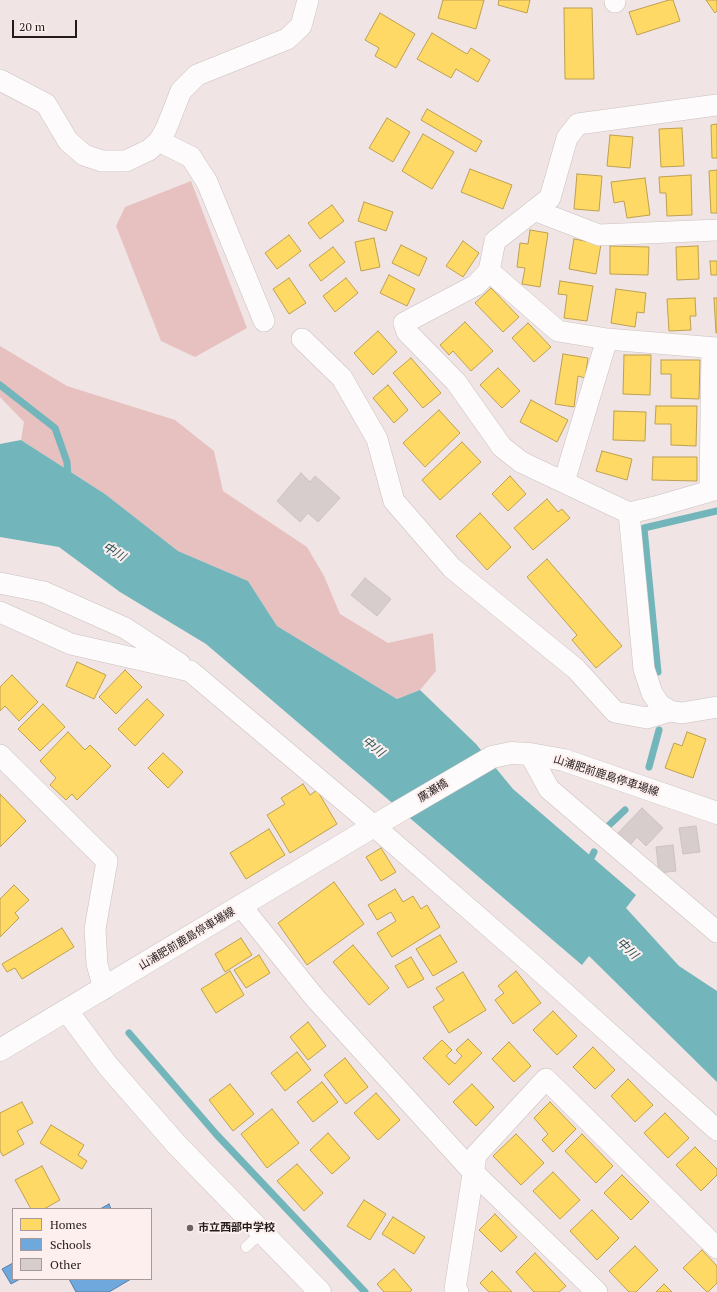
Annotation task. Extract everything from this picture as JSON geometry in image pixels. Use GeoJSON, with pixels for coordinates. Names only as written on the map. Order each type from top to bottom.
{"type":"FeatureCollection","features":[{"type":"Feature","properties":{"kind":"main road","name":"山浦肥前鹿島停車場線"},"geometry":{"type":"LineString","coordinates":[[492,757],[511,753],[530,754],[564,760],[717,813]]}},
{"type":"Feature","properties":{"kind":"main road","name":"廣瀬橋"},"geometry":{"type":"LineString","coordinates":[[374,826],[492,757]]}},
{"type":"Feature","properties":{"kind":"main road","name":"山浦肥前鹿島停車場線"},"geometry":{"type":"LineString","coordinates":[[0,1050],[374,826]]}},
{"type":"Feature","properties":{"kind":"main road"},"geometry":{"type":"LineString","coordinates":[[67,1011],[108,1066],[177,1145],[254,1240],[320,1292]]}},
{"type":"Feature","properties":{"kind":"street"},"geometry":{"type":"LineString","coordinates":[[0,80],[46,104],[68,142],[84,155],[102,161],[126,161],[149,150],[159,141],[166,130],[182,91],[197,75],[287,39],[301,26],[308,0]]}},
{"type":"Feature","properties":{"kind":"street"},"geometry":{"type":"LineString","coordinates":[[489,271],[558,331],[607,339],[714,348],[714,490],[656,507],[629,513],[521,462],[502,447],[456,382],[407,332],[404,323],[476,285],[489,271],[495,241],[550,198],[567,138],[578,124],[717,105]]}},
{"type":"Feature","properties":{"kind":"street"},"geometry":{"type":"LineString","coordinates":[[159,141],[191,157],[207,182],[264,321]]}},
{"type":"Feature","properties":{"kind":"street"},"geometry":{"type":"LineString","coordinates":[[534,210],[599,235],[717,230]]}},
{"type":"Feature","properties":{"kind":"street"},"geometry":{"type":"LineString","coordinates":[[302,339],[342,378],[378,439],[394,501],[452,568],[576,669],[615,712],[647,718],[670,711]]}},
{"type":"Feature","properties":{"kind":"street"},"geometry":{"type":"LineString","coordinates":[[564,482],[607,339]]}},
{"type":"Feature","properties":{"kind":"street"},"geometry":{"type":"LineString","coordinates":[[629,513],[644,669],[652,693],[660,705],[670,711],[682,713],[717,707]]}},
{"type":"Feature","properties":{"kind":"street"},"geometry":{"type":"LineString","coordinates":[[0,583],[44,592],[125,628],[190,671],[374,826],[531,963],[717,1130]]}},
{"type":"Feature","properties":{"kind":"street"},"geometry":{"type":"LineString","coordinates":[[0,612],[71,644],[190,671]]}},
{"type":"Feature","properties":{"kind":"street"},"geometry":{"type":"LineString","coordinates":[[530,754],[549,789],[717,932]]}},
{"type":"Feature","properties":{"kind":"street"},"geometry":{"type":"LineString","coordinates":[[0,755],[107,861],[95,929],[97,964],[104,989]]}},
{"type":"Feature","properties":{"kind":"street"},"geometry":{"type":"LineString","coordinates":[[240,906],[315,998],[474,1172],[597,1292]]}},
{"type":"Feature","properties":{"kind":"street"},"geometry":{"type":"LineString","coordinates":[[458,1292],[455,1289],[476,1155],[546,1079],[717,1248]]}},
{"type":"Feature","properties":{"kind":"shaded area"},"geometry":{"type":"Polygon","coordinates":[[[191,181],[247,328],[195,357],[161,341],[116,226],[125,207],[191,181]]]}},
{"type":"Feature","properties":{"kind":"shaded area"},"geometry":{"type":"Polygon","coordinates":[[[0,346],[67,386],[175,420],[214,451],[223,491],[307,547],[324,576],[340,614],[388,643],[433,633],[436,671],[420,690],[397,699],[277,626],[248,581],[178,551],[105,494],[21,440],[24,422],[0,397],[0,346]]]}},
{"type":"Feature","properties":{"kind":"water","name":"中川"},"geometry":{"type":"Polygon","coordinates":[[[21,440],[105,494],[178,551],[248,581],[277,626],[397,699],[420,690],[476,744],[513,789],[636,895],[626,908],[679,966],[717,991],[717,1082],[589,956],[582,965],[206,644],[120,592],[59,547],[0,537],[0,444],[21,440]]]}},
{"type":"Feature","properties":{"kind":"building: Homes"},"geometry":{"type":"Polygon","coordinates":[[[443,0],[484,0],[476,29],[438,18],[443,0]]]}},
{"type":"Feature","properties":{"kind":"building: Homes"},"geometry":{"type":"Polygon","coordinates":[[[499,0],[530,0],[527,13],[498,5],[499,0]]]}},
{"type":"Feature","properties":{"kind":"building: Homes"},"geometry":{"type":"Polygon","coordinates":[[[673,0],[680,21],[637,35],[629,12],[673,0]]]}},
{"type":"Feature","properties":{"kind":"building: Homes"},"geometry":{"type":"Polygon","coordinates":[[[706,0],[717,0],[717,11],[715,13],[706,0]]]}},
{"type":"Feature","properties":{"kind":"building: Homes"},"geometry":{"type":"Polygon","coordinates":[[[564,8],[592,8],[594,79],[565,79],[564,8]]]}},
{"type":"Feature","properties":{"kind":"building: Homes"},"geometry":{"type":"Polygon","coordinates":[[[380,13],[415,34],[396,68],[375,56],[379,48],[365,40],[380,13]]]}},
{"type":"Feature","properties":{"kind":"building: Homes"},"geometry":{"type":"Polygon","coordinates":[[[432,33],[467,54],[471,48],[490,60],[478,82],[456,69],[451,78],[417,59],[432,33]]]}},
{"type":"Feature","properties":{"kind":"building: Homes"},"geometry":{"type":"Polygon","coordinates":[[[427,109],[482,141],[476,152],[421,120],[427,109]]]}},
{"type":"Feature","properties":{"kind":"building: Homes"},"geometry":{"type":"Polygon","coordinates":[[[387,118],[410,132],[393,162],[369,148],[387,118]]]}},
{"type":"Feature","properties":{"kind":"building: Homes"},"geometry":{"type":"Polygon","coordinates":[[[717,124],[717,158],[712,158],[711,125],[717,124]]]}},
{"type":"Feature","properties":{"kind":"building: Homes"},"geometry":{"type":"Polygon","coordinates":[[[682,128],[684,166],[661,167],[659,129],[682,128]]]}},
{"type":"Feature","properties":{"kind":"building: Homes"},"geometry":{"type":"Polygon","coordinates":[[[423,134],[454,152],[432,189],[402,171],[423,134]]]}},
{"type":"Feature","properties":{"kind":"building: Homes"},"geometry":{"type":"Polygon","coordinates":[[[610,135],[633,137],[630,168],[607,166],[610,135]]]}},
{"type":"Feature","properties":{"kind":"building: Homes"},"geometry":{"type":"Polygon","coordinates":[[[470,169],[512,185],[503,209],[461,192],[470,169]]]}},
{"type":"Feature","properties":{"kind":"building: Homes"},"geometry":{"type":"Polygon","coordinates":[[[717,170],[717,213],[711,213],[709,171],[717,170]]]}},
{"type":"Feature","properties":{"kind":"building: Homes"},"geometry":{"type":"Polygon","coordinates":[[[577,174],[602,176],[599,211],[574,209],[577,174]]]}},
{"type":"Feature","properties":{"kind":"building: Homes"},"geometry":{"type":"Polygon","coordinates":[[[691,175],[692,215],[667,216],[666,193],[660,193],[659,177],[691,175]]]}},
{"type":"Feature","properties":{"kind":"building: Homes"},"geometry":{"type":"Polygon","coordinates":[[[645,178],[650,215],[627,218],[624,201],[614,203],[611,182],[645,178]]]}},
{"type":"Feature","properties":{"kind":"building: Homes"},"geometry":{"type":"Polygon","coordinates":[[[364,202],[393,212],[386,231],[358,221],[364,202]]]}},
{"type":"Feature","properties":{"kind":"building: Homes"},"geometry":{"type":"Polygon","coordinates":[[[332,205],[344,221],[320,239],[308,223],[332,205]]]}},
{"type":"Feature","properties":{"kind":"building: Homes"},"geometry":{"type":"Polygon","coordinates":[[[530,230],[548,233],[540,287],[522,284],[525,268],[517,267],[520,243],[528,244],[530,230]]]}},
{"type":"Feature","properties":{"kind":"building: Homes"},"geometry":{"type":"Polygon","coordinates":[[[289,235],[301,251],[277,269],[265,253],[289,235]]]}},
{"type":"Feature","properties":{"kind":"building: Homes"},"geometry":{"type":"Polygon","coordinates":[[[374,238],[380,267],[361,271],[355,242],[374,238]]]}},
{"type":"Feature","properties":{"kind":"building: Homes"},"geometry":{"type":"Polygon","coordinates":[[[574,239],[601,244],[596,274],[569,269],[574,239]]]}},
{"type":"Feature","properties":{"kind":"building: Homes"},"geometry":{"type":"Polygon","coordinates":[[[463,241],[479,253],[463,277],[446,266],[463,241]]]}},
{"type":"Feature","properties":{"kind":"building: Homes"},"geometry":{"type":"Polygon","coordinates":[[[401,245],[427,258],[419,276],[392,263],[401,245]]]}},
{"type":"Feature","properties":{"kind":"building: Homes"},"geometry":{"type":"Polygon","coordinates":[[[610,246],[649,247],[648,275],[610,274],[610,246]]]}},
{"type":"Feature","properties":{"kind":"building: Homes"},"geometry":{"type":"Polygon","coordinates":[[[698,246],[699,279],[677,280],[676,247],[698,246]]]}},
{"type":"Feature","properties":{"kind":"building: Homes"},"geometry":{"type":"Polygon","coordinates":[[[333,247],[345,262],[321,281],[309,265],[333,247]]]}},
{"type":"Feature","properties":{"kind":"building: Homes"},"geometry":{"type":"Polygon","coordinates":[[[710,261],[717,261],[717,275],[711,275],[710,261]]]}},
{"type":"Feature","properties":{"kind":"building: Homes"},"geometry":{"type":"Polygon","coordinates":[[[389,275],[415,289],[407,306],[380,293],[389,275]]]}},
{"type":"Feature","properties":{"kind":"building: Homes"},"geometry":{"type":"Polygon","coordinates":[[[289,278],[306,303],[289,314],[273,289],[289,278]]]}},
{"type":"Feature","properties":{"kind":"building: Homes"},"geometry":{"type":"Polygon","coordinates":[[[346,278],[358,293],[335,312],[323,296],[346,278]]]}},
{"type":"Feature","properties":{"kind":"building: Homes"},"geometry":{"type":"Polygon","coordinates":[[[560,281],[593,286],[587,321],[564,318],[567,295],[558,294],[560,281]]]}},
{"type":"Feature","properties":{"kind":"building: Homes"},"geometry":{"type":"Polygon","coordinates":[[[491,288],[519,317],[503,332],[475,303],[491,288]]]}},
{"type":"Feature","properties":{"kind":"building: Homes"},"geometry":{"type":"Polygon","coordinates":[[[616,289],[646,293],[644,313],[637,312],[635,327],[611,323],[616,289]]]}},
{"type":"Feature","properties":{"kind":"building: Homes"},"geometry":{"type":"Polygon","coordinates":[[[695,298],[696,316],[690,316],[691,330],[669,331],[667,299],[695,298]]]}},
{"type":"Feature","properties":{"kind":"building: Homes"},"geometry":{"type":"Polygon","coordinates":[[[714,298],[717,298],[717,333],[716,333],[714,298]]]}},
{"type":"Feature","properties":{"kind":"building: Homes"},"geometry":{"type":"Polygon","coordinates":[[[465,322],[493,351],[471,371],[453,351],[449,355],[440,345],[465,322]]]}},
{"type":"Feature","properties":{"kind":"building: Homes"},"geometry":{"type":"Polygon","coordinates":[[[528,323],[551,347],[534,362],[512,338],[528,323]]]}},
{"type":"Feature","properties":{"kind":"building: Homes"},"geometry":{"type":"Polygon","coordinates":[[[378,331],[397,352],[373,375],[354,353],[378,331]]]}},
{"type":"Feature","properties":{"kind":"building: Homes"},"geometry":{"type":"Polygon","coordinates":[[[563,354],[588,358],[585,378],[578,376],[574,407],[555,404],[563,354]]]}},
{"type":"Feature","properties":{"kind":"building: Homes"},"geometry":{"type":"Polygon","coordinates":[[[624,355],[651,355],[650,395],[623,394],[624,355]]]}},
{"type":"Feature","properties":{"kind":"building: Homes"},"geometry":{"type":"Polygon","coordinates":[[[411,358],[441,393],[423,408],[393,373],[411,358]]]}},
{"type":"Feature","properties":{"kind":"building: Homes"},"geometry":{"type":"Polygon","coordinates":[[[661,360],[700,360],[699,399],[671,398],[671,374],[661,374],[661,360]]]}},
{"type":"Feature","properties":{"kind":"building: Homes"},"geometry":{"type":"Polygon","coordinates":[[[498,368],[520,391],[502,408],[480,385],[498,368]]]}},
{"type":"Feature","properties":{"kind":"building: Homes"},"geometry":{"type":"Polygon","coordinates":[[[388,385],[408,410],[394,423],[373,398],[388,385]]]}},
{"type":"Feature","properties":{"kind":"building: Homes"},"geometry":{"type":"Polygon","coordinates":[[[531,400],[568,420],[557,442],[520,422],[531,400]]]}},
{"type":"Feature","properties":{"kind":"building: Homes"},"geometry":{"type":"Polygon","coordinates":[[[656,406],[697,406],[696,446],[671,445],[671,424],[655,424],[656,406]]]}},
{"type":"Feature","properties":{"kind":"building: Homes"},"geometry":{"type":"Polygon","coordinates":[[[439,410],[460,433],[425,467],[403,443],[439,410]]]}},
{"type":"Feature","properties":{"kind":"building: Homes"},"geometry":{"type":"Polygon","coordinates":[[[614,411],[646,412],[645,441],[613,440],[614,411]]]}},
{"type":"Feature","properties":{"kind":"building: Homes"},"geometry":{"type":"Polygon","coordinates":[[[462,442],[481,462],[440,500],[422,480],[462,442]]]}},
{"type":"Feature","properties":{"kind":"building: Homes"},"geometry":{"type":"Polygon","coordinates":[[[602,451],[632,459],[627,480],[596,471],[602,451]]]}},
{"type":"Feature","properties":{"kind":"building: Homes"},"geometry":{"type":"Polygon","coordinates":[[[653,457],[697,457],[697,481],[652,480],[653,457]]]}},
{"type":"Feature","properties":{"kind":"building: Homes"},"geometry":{"type":"Polygon","coordinates":[[[510,476],[526,494],[508,511],[492,494],[510,476]]]}},
{"type":"Feature","properties":{"kind":"building: Homes"},"geometry":{"type":"Polygon","coordinates":[[[547,499],[558,512],[562,509],[570,518],[533,550],[514,528],[547,499]]]}},
{"type":"Feature","properties":{"kind":"building: Homes"},"geometry":{"type":"Polygon","coordinates":[[[480,513],[511,547],[487,570],[456,536],[480,513]]]}},
{"type":"Feature","properties":{"kind":"building: Homes"},"geometry":{"type":"Polygon","coordinates":[[[547,559],[622,646],[596,668],[572,640],[577,635],[527,577],[547,559]]]}},
{"type":"Feature","properties":{"kind":"building: Homes"},"geometry":{"type":"Polygon","coordinates":[[[77,662],[106,675],[94,699],[66,686],[77,662]]]}},
{"type":"Feature","properties":{"kind":"building: Homes"},"geometry":{"type":"Polygon","coordinates":[[[125,670],[142,687],[116,714],[99,697],[125,670]]]}},
{"type":"Feature","properties":{"kind":"building: Homes"},"geometry":{"type":"Polygon","coordinates":[[[12,675],[38,702],[19,721],[5,706],[0,711],[0,687],[12,675]]]}},
{"type":"Feature","properties":{"kind":"building: Homes"},"geometry":{"type":"Polygon","coordinates":[[[147,699],[164,715],[135,746],[118,729],[147,699]]]}},
{"type":"Feature","properties":{"kind":"building: Homes"},"geometry":{"type":"Polygon","coordinates":[[[43,704],[65,727],[40,751],[18,729],[43,704]]]}},
{"type":"Feature","properties":{"kind":"building: Homes"},"geometry":{"type":"Polygon","coordinates":[[[68,732],[85,750],[90,745],[111,766],[77,800],[72,794],[66,800],[50,785],[56,778],[40,761],[68,732]]]}},
{"type":"Feature","properties":{"kind":"building: Homes"},"geometry":{"type":"Polygon","coordinates":[[[687,732],[706,739],[693,778],[665,768],[674,743],[682,746],[687,732]]]}},
{"type":"Feature","properties":{"kind":"building: Homes"},"geometry":{"type":"Polygon","coordinates":[[[163,753],[183,772],[168,788],[148,768],[163,753]]]}},
{"type":"Feature","properties":{"kind":"building: Homes"},"geometry":{"type":"Polygon","coordinates":[[[303,784],[310,795],[317,790],[337,824],[290,853],[267,815],[285,804],[281,798],[303,784]]]}},
{"type":"Feature","properties":{"kind":"building: Homes"},"geometry":{"type":"Polygon","coordinates":[[[0,794],[26,821],[0,847],[0,794]]]}},
{"type":"Feature","properties":{"kind":"building: Homes"},"geometry":{"type":"Polygon","coordinates":[[[269,829],[285,855],[246,879],[230,853],[269,829]]]}},
{"type":"Feature","properties":{"kind":"building: Homes"},"geometry":{"type":"Polygon","coordinates":[[[381,848],[396,872],[381,881],[366,857],[381,848]]]}},
{"type":"Feature","properties":{"kind":"building: Homes"},"geometry":{"type":"Polygon","coordinates":[[[334,882],[364,924],[307,965],[278,923],[334,882]]]}},
{"type":"Feature","properties":{"kind":"building: Homes"},"geometry":{"type":"Polygon","coordinates":[[[14,885],[29,900],[15,913],[19,918],[0,937],[0,899],[14,885]]]}},
{"type":"Feature","properties":{"kind":"building: Homes"},"geometry":{"type":"Polygon","coordinates":[[[395,889],[403,902],[413,896],[421,909],[427,905],[440,927],[392,957],[377,933],[396,921],[391,912],[377,920],[368,905],[395,889]]]}},
{"type":"Feature","properties":{"kind":"building: Homes"},"geometry":{"type":"Polygon","coordinates":[[[62,928],[74,947],[22,979],[15,968],[7,972],[2,964],[62,928]]]}},
{"type":"Feature","properties":{"kind":"building: Homes"},"geometry":{"type":"Polygon","coordinates":[[[440,935],[457,962],[433,976],[416,949],[440,935]]]}},
{"type":"Feature","properties":{"kind":"building: Homes"},"geometry":{"type":"Polygon","coordinates":[[[241,938],[252,955],[225,972],[215,954],[241,938]]]}},
{"type":"Feature","properties":{"kind":"building: Homes"},"geometry":{"type":"Polygon","coordinates":[[[353,945],[389,988],[369,1005],[333,962],[353,945]]]}},
{"type":"Feature","properties":{"kind":"building: Homes"},"geometry":{"type":"Polygon","coordinates":[[[259,955],[270,973],[246,988],[234,970],[259,955]]]}},
{"type":"Feature","properties":{"kind":"building: Homes"},"geometry":{"type":"Polygon","coordinates":[[[411,957],[424,979],[408,988],[395,966],[411,957]]]}},
{"type":"Feature","properties":{"kind":"building: Homes"},"geometry":{"type":"Polygon","coordinates":[[[230,971],[244,995],[216,1013],[201,989],[230,971]]]}},
{"type":"Feature","properties":{"kind":"building: Homes"},"geometry":{"type":"Polygon","coordinates":[[[516,971],[541,1003],[513,1024],[495,1000],[504,993],[498,986],[516,971]]]}},
{"type":"Feature","properties":{"kind":"building: Homes"},"geometry":{"type":"Polygon","coordinates":[[[463,972],[486,1010],[449,1033],[433,1007],[444,1000],[436,988],[463,972]]]}},
{"type":"Feature","properties":{"kind":"building: Homes"},"geometry":{"type":"Polygon","coordinates":[[[553,1011],[577,1036],[557,1055],[533,1030],[553,1011]]]}},
{"type":"Feature","properties":{"kind":"building: Homes"},"geometry":{"type":"Polygon","coordinates":[[[308,1022],[326,1046],[308,1060],[290,1037],[308,1022]]]}},
{"type":"Feature","properties":{"kind":"building: Homes"},"geometry":{"type":"Polygon","coordinates":[[[468,1039],[482,1053],[449,1085],[423,1058],[442,1040],[452,1050],[446,1056],[455,1064],[462,1056],[456,1050],[468,1039]]]}},
{"type":"Feature","properties":{"kind":"building: Homes"},"geometry":{"type":"Polygon","coordinates":[[[509,1042],[531,1066],[514,1082],[492,1059],[509,1042]]]}},
{"type":"Feature","properties":{"kind":"building: Homes"},"geometry":{"type":"Polygon","coordinates":[[[593,1047],[615,1070],[595,1089],[573,1067],[593,1047]]]}},
{"type":"Feature","properties":{"kind":"building: Homes"},"geometry":{"type":"Polygon","coordinates":[[[297,1052],[311,1070],[285,1091],[271,1073],[297,1052]]]}},
{"type":"Feature","properties":{"kind":"building: Homes"},"geometry":{"type":"Polygon","coordinates":[[[345,1058],[368,1087],[346,1104],[324,1075],[345,1058]]]}},
{"type":"Feature","properties":{"kind":"building: Homes"},"geometry":{"type":"Polygon","coordinates":[[[628,1079],[653,1105],[635,1122],[611,1096],[628,1079]]]}},
{"type":"Feature","properties":{"kind":"building: Homes"},"geometry":{"type":"Polygon","coordinates":[[[322,1082],[338,1102],[313,1122],[297,1102],[322,1082]]]}},
{"type":"Feature","properties":{"kind":"building: Homes"},"geometry":{"type":"Polygon","coordinates":[[[230,1084],[254,1114],[233,1131],[209,1100],[230,1084]]]}},
{"type":"Feature","properties":{"kind":"building: Homes"},"geometry":{"type":"Polygon","coordinates":[[[472,1084],[494,1107],[476,1126],[453,1102],[472,1084]]]}},
{"type":"Feature","properties":{"kind":"building: Homes"},"geometry":{"type":"Polygon","coordinates":[[[376,1093],[400,1120],[378,1140],[354,1113],[376,1093]]]}},
{"type":"Feature","properties":{"kind":"building: Homes"},"geometry":{"type":"Polygon","coordinates":[[[22,1102],[33,1123],[17,1131],[24,1144],[3,1156],[0,1151],[0,1113],[22,1102]]]}},
{"type":"Feature","properties":{"kind":"building: Homes"},"geometry":{"type":"Polygon","coordinates":[[[550,1102],[576,1129],[553,1152],[542,1140],[548,1134],[534,1118],[550,1102]]]}},
{"type":"Feature","properties":{"kind":"building: Homes"},"geometry":{"type":"Polygon","coordinates":[[[272,1109],[299,1143],[267,1168],[241,1134],[272,1109]]]}},
{"type":"Feature","properties":{"kind":"building: Homes"},"geometry":{"type":"Polygon","coordinates":[[[665,1113],[689,1138],[668,1158],[644,1133],[665,1113]]]}},
{"type":"Feature","properties":{"kind":"building: Homes"},"geometry":{"type":"Polygon","coordinates":[[[51,1125],[84,1145],[78,1155],[87,1161],[82,1169],[40,1143],[51,1125]]]}},
{"type":"Feature","properties":{"kind":"building: Homes"},"geometry":{"type":"Polygon","coordinates":[[[328,1133],[350,1158],[332,1174],[310,1150],[328,1133]]]}},
{"type":"Feature","properties":{"kind":"building: Homes"},"geometry":{"type":"Polygon","coordinates":[[[516,1134],[544,1163],[521,1185],[493,1156],[516,1134]]]}},
{"type":"Feature","properties":{"kind":"building: Homes"},"geometry":{"type":"Polygon","coordinates":[[[582,1134],[613,1166],[596,1183],[565,1151],[582,1134]]]}},
{"type":"Feature","properties":{"kind":"building: Homes"},"geometry":{"type":"Polygon","coordinates":[[[695,1147],[717,1169],[717,1175],[701,1191],[676,1165],[695,1147]]]}},
{"type":"Feature","properties":{"kind":"building: Homes"},"geometry":{"type":"Polygon","coordinates":[[[297,1164],[323,1193],[304,1211],[277,1181],[297,1164]]]}},
{"type":"Feature","properties":{"kind":"building: Homes"},"geometry":{"type":"Polygon","coordinates":[[[42,1166],[60,1200],[46,1208],[30,1208],[15,1180],[42,1166]]]}},
{"type":"Feature","properties":{"kind":"building: Homes"},"geometry":{"type":"Polygon","coordinates":[[[553,1172],[580,1200],[560,1219],[533,1191],[553,1172]]]}},
{"type":"Feature","properties":{"kind":"building: Homes"},"geometry":{"type":"Polygon","coordinates":[[[622,1175],[649,1202],[631,1220],[604,1193],[622,1175]]]}},
{"type":"Feature","properties":{"kind":"building: Homes"},"geometry":{"type":"Polygon","coordinates":[[[364,1200],[386,1214],[370,1240],[347,1226],[364,1200]]]}},
{"type":"Feature","properties":{"kind":"building: Homes"},"geometry":{"type":"Polygon","coordinates":[[[592,1210],[619,1238],[597,1260],[570,1231],[592,1210]]]}},
{"type":"Feature","properties":{"kind":"building: Homes"},"geometry":{"type":"Polygon","coordinates":[[[495,1214],[517,1237],[501,1252],[479,1230],[495,1214]]]}},
{"type":"Feature","properties":{"kind":"building: Homes"},"geometry":{"type":"Polygon","coordinates":[[[393,1217],[425,1237],[414,1254],[382,1234],[393,1217]]]}},
{"type":"Feature","properties":{"kind":"building: Homes"},"geometry":{"type":"Polygon","coordinates":[[[635,1246],[658,1270],[636,1292],[629,1292],[609,1271],[635,1246]]]}},
{"type":"Feature","properties":{"kind":"building: Homes"},"geometry":{"type":"Polygon","coordinates":[[[702,1250],[717,1266],[717,1283],[708,1292],[683,1268],[702,1250]]]}},
{"type":"Feature","properties":{"kind":"building: Homes"},"geometry":{"type":"Polygon","coordinates":[[[535,1253],[566,1286],[559,1292],[534,1292],[516,1272],[535,1253]]]}},
{"type":"Feature","properties":{"kind":"building: Homes"},"geometry":{"type":"Polygon","coordinates":[[[394,1269],[412,1290],[410,1292],[384,1292],[377,1284],[394,1269]]]}},
{"type":"Feature","properties":{"kind":"building: Homes"},"geometry":{"type":"Polygon","coordinates":[[[492,1271],[512,1292],[489,1292],[480,1283],[492,1271]]]}},
{"type":"Feature","properties":{"kind":"building: Homes"},"geometry":{"type":"Polygon","coordinates":[[[664,1284],[672,1292],[656,1292],[664,1284]]]}},
{"type":"Feature","properties":{"kind":"building: Schools"},"geometry":{"type":"Polygon","coordinates":[[[109,1204],[111,1208],[102,1208],[109,1204]]]}},
{"type":"Feature","properties":{"kind":"building: Schools"},"geometry":{"type":"Polygon","coordinates":[[[12,1264],[12,1280],[18,1280],[11,1284],[2,1269],[12,1264]]]}},
{"type":"Feature","properties":{"kind":"building: Schools"},"geometry":{"type":"Polygon","coordinates":[[[70,1280],[129,1280],[109,1292],[76,1292],[70,1280]]]}},
{"type":"Feature","properties":{"kind":"building: Other"},"geometry":{"type":"Polygon","coordinates":[[[301,473],[310,482],[315,476],[340,498],[318,522],[308,513],[300,522],[277,501],[301,473]]]}},
{"type":"Feature","properties":{"kind":"building: Other"},"geometry":{"type":"Polygon","coordinates":[[[365,578],[391,599],[377,616],[351,595],[365,578]]]}},
{"type":"Feature","properties":{"kind":"building: Other"},"geometry":{"type":"Polygon","coordinates":[[[642,808],[663,828],[646,846],[637,837],[630,845],[618,833],[642,808]]]}},
{"type":"Feature","properties":{"kind":"building: Other"},"geometry":{"type":"Polygon","coordinates":[[[696,826],[700,852],[683,854],[679,828],[696,826]]]}},
{"type":"Feature","properties":{"kind":"building: Other"},"geometry":{"type":"Polygon","coordinates":[[[673,845],[676,871],[659,873],[656,847],[673,845]]]}},
{"type":"Feature","properties":{"kind":"waterway"},"geometry":{"type":"LineString","coordinates":[[0,385],[55,428],[67,462],[68,479]]}},
{"type":"Feature","properties":{"kind":"waterway"},"geometry":{"type":"LineString","coordinates":[[658,672],[644,528],[717,511]]}},
{"type":"Feature","properties":{"kind":"waterway"},"geometry":{"type":"LineString","coordinates":[[649,767],[659,730]]}},
{"type":"Feature","properties":{"kind":"waterway"},"geometry":{"type":"LineString","coordinates":[[605,829],[625,810]]}},
{"type":"Feature","properties":{"kind":"waterway"},"geometry":{"type":"LineString","coordinates":[[588,864],[594,852]]}},
{"type":"Feature","properties":{"kind":"waterway"},"geometry":{"type":"LineString","coordinates":[[129,1033],[216,1134],[365,1292]]}},
{"type":"Feature","properties":{"kind":"place","name":"市立西部中学校"},"geometry":{"type":"Point","coordinates":[190,1228]}}]}
